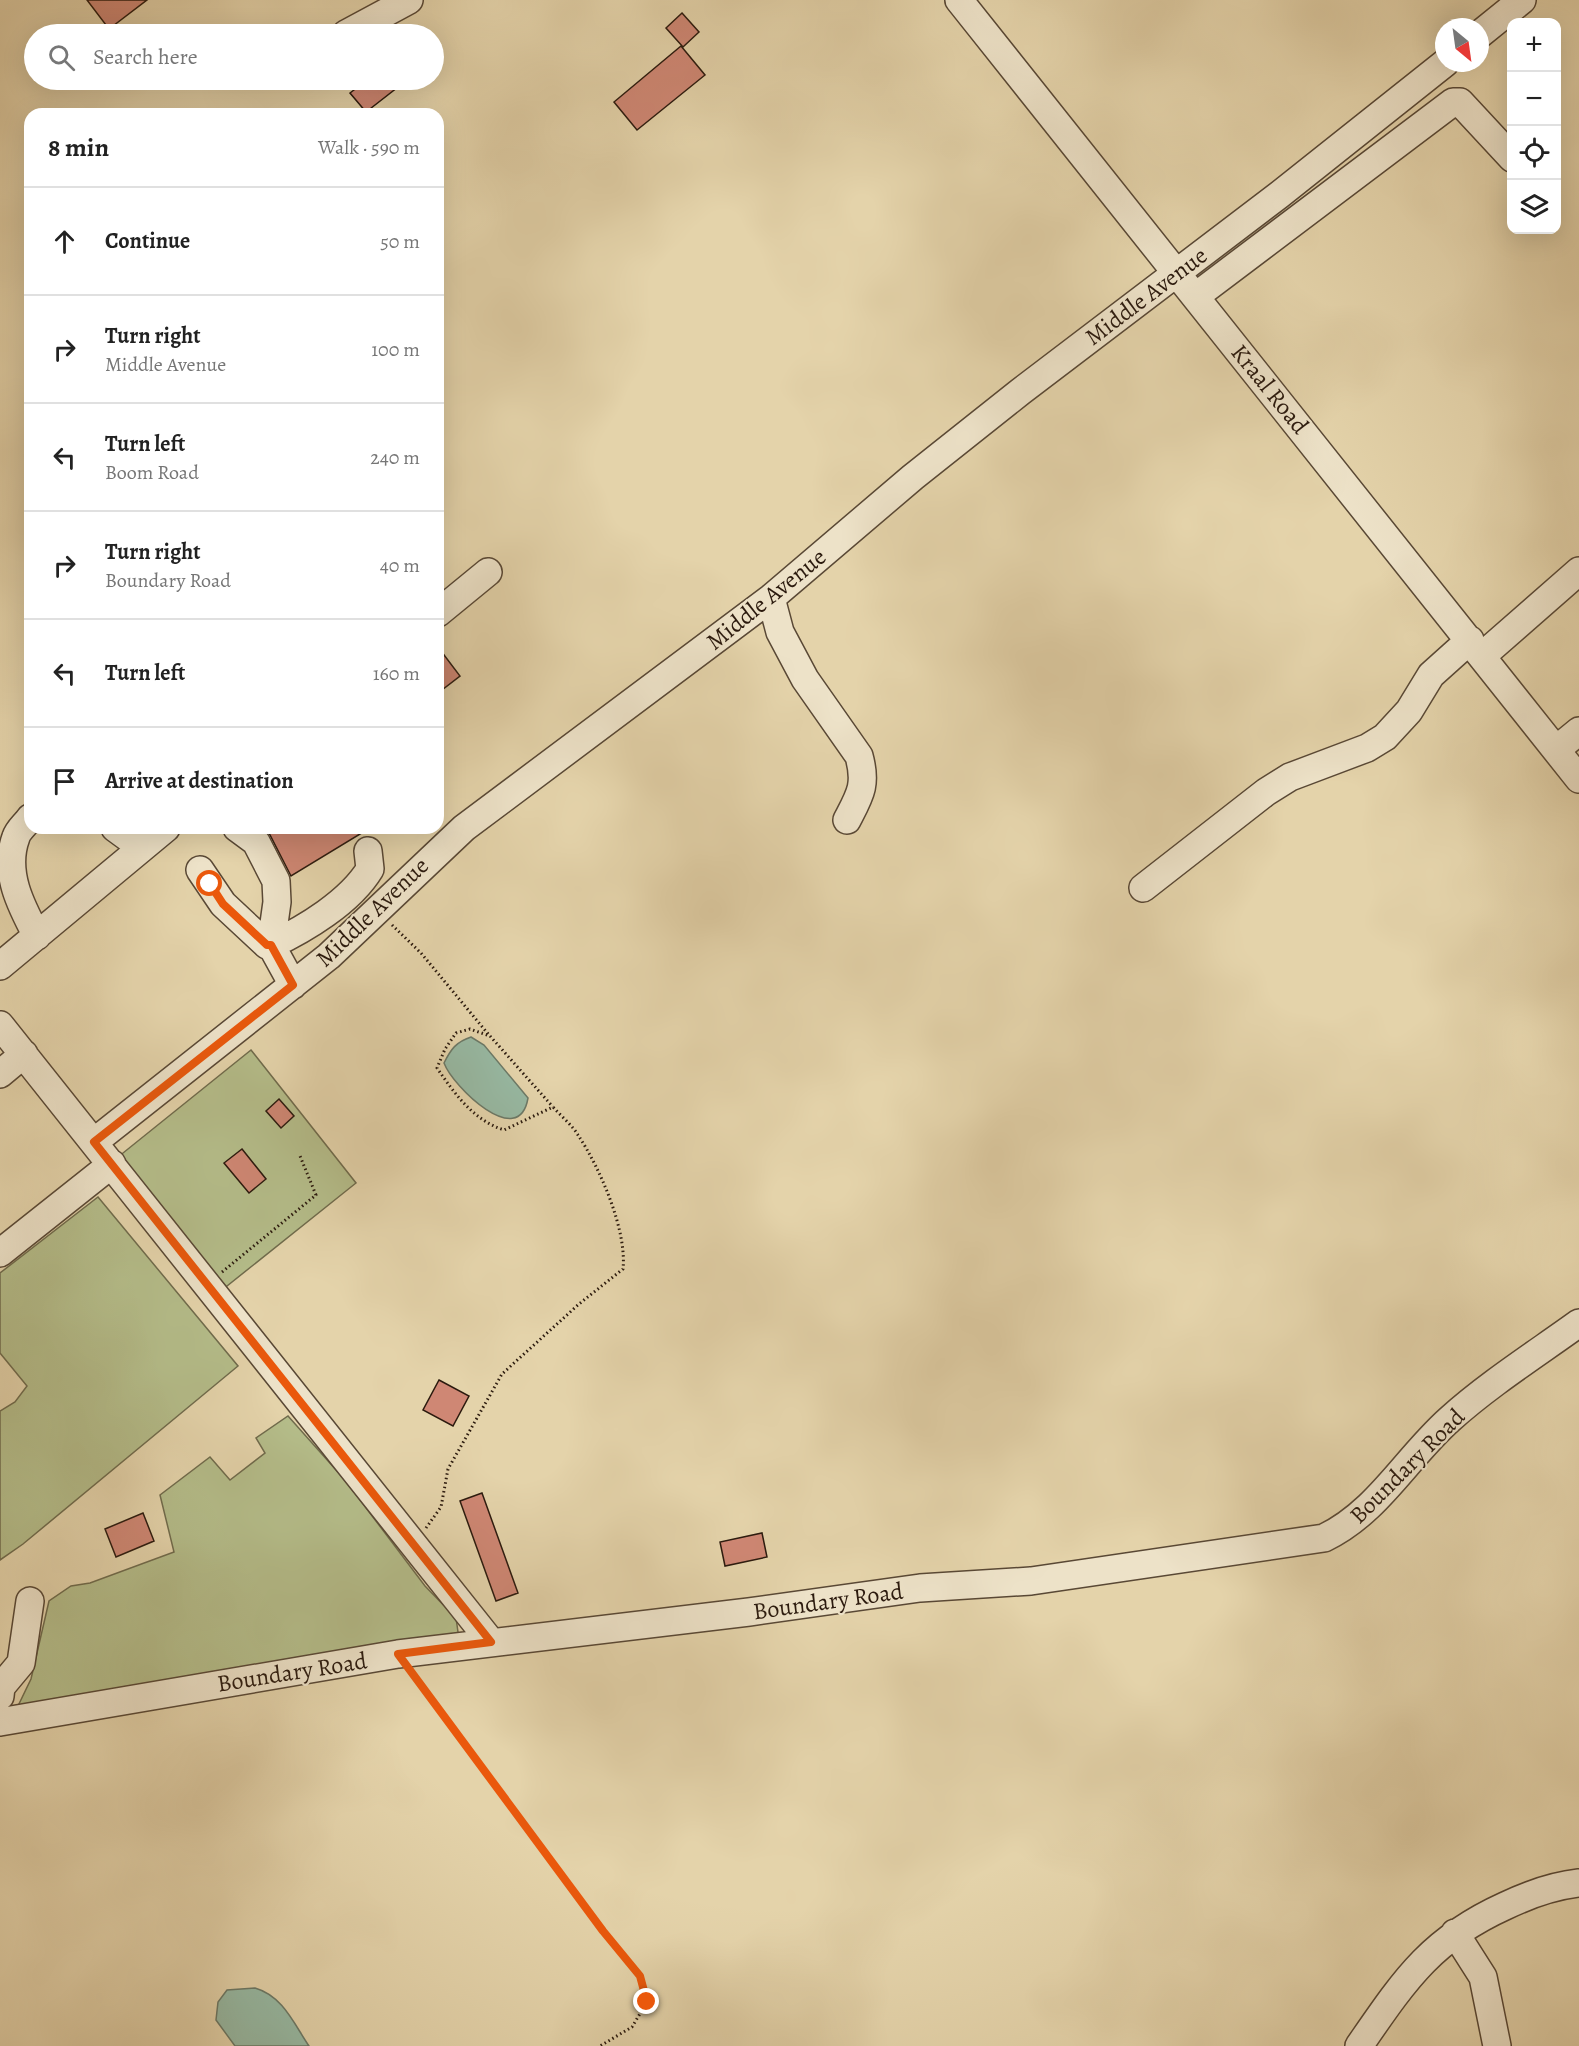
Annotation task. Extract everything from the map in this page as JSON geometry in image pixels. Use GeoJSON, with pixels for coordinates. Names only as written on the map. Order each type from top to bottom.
{"type":"FeatureCollection","features":[{"type":"Feature","properties":{"kind":"street"},"geometry":{"type":"LineString","coordinates":[[365,24],[409,0]]}},
{"type":"Feature","properties":{"kind":"street","name":"Kraal Road"},"geometry":{"type":"LineString","coordinates":[[959,0],[1579,778]]}},
{"type":"Feature","properties":{"kind":"street"},"geometry":{"type":"LineString","coordinates":[[1489,27],[1522,0]]}},
{"type":"Feature","properties":{"kind":"street","name":"Middle Avenue"},"geometry":{"type":"LineString","coordinates":[[94,1142],[329,956],[464,828],[771,598],[913,477],[1435,71]]}},
{"type":"Feature","properties":{"kind":"street"},"geometry":{"type":"LineString","coordinates":[[1196,296],[1453,102],[1460,102],[1472,112],[1507,152]]}},
{"type":"Feature","properties":{"kind":"street"},"geometry":{"type":"LineString","coordinates":[[1143,888],[1266,792],[1290,777],[1341,759],[1385,737],[1409,711],[1431,675],[1476,648],[1579,571]]}},
{"type":"Feature","properties":{"kind":"street"},"geometry":{"type":"LineString","coordinates":[[444,608],[488,572]]}},
{"type":"Feature","properties":{"kind":"street"},"geometry":{"type":"LineString","coordinates":[[771,598],[780,632],[804,679],[859,756],[864,772],[863,791],[847,820]]}},
{"type":"Feature","properties":{"kind":"street"},"geometry":{"type":"LineString","coordinates":[[1557,749],[1579,730]]}},
{"type":"Feature","properties":{"kind":"street"},"geometry":{"type":"LineString","coordinates":[[24,826],[16,836],[12,860],[15,893],[37,936]]}},
{"type":"Feature","properties":{"kind":"street"},"geometry":{"type":"LineString","coordinates":[[123,834],[141,847]]}},
{"type":"Feature","properties":{"kind":"street"},"geometry":{"type":"LineString","coordinates":[[0,966],[158,834]]}},
{"type":"Feature","properties":{"kind":"street"},"geometry":{"type":"LineString","coordinates":[[245,834],[256,842],[276,881],[278,902],[271,945],[293,985]]}},
{"type":"Feature","properties":{"kind":"street"},"geometry":{"type":"LineString","coordinates":[[200,870],[223,904],[267,945],[271,945],[329,909],[357,886],[370,869],[368,851]]}},
{"type":"Feature","properties":{"kind":"street"},"geometry":{"type":"LineString","coordinates":[[0,1025],[491,1642]]}},
{"type":"Feature","properties":{"kind":"street"},"geometry":{"type":"LineString","coordinates":[[0,1074],[24,1054]]}},
{"type":"Feature","properties":{"kind":"street"},"geometry":{"type":"LineString","coordinates":[[0,1253],[112,1164]]}},
{"type":"Feature","properties":{"kind":"street","name":"Boundary Road"},"geometry":{"type":"LineString","coordinates":[[0,1722],[398,1654],[749,1612],[920,1588],[1031,1581],[1324,1538],[1362,1515],[1426,1442],[1451,1418],[1579,1323]]}},
{"type":"Feature","properties":{"kind":"street"},"geometry":{"type":"LineString","coordinates":[[0,1696],[1,1687],[21,1663],[30,1601]]}},
{"type":"Feature","properties":{"kind":"street"},"geometry":{"type":"LineString","coordinates":[[1359,2046],[1398,1989],[1439,1945],[1455,1933],[1484,1915],[1531,1894],[1579,1883]]}},
{"type":"Feature","properties":{"kind":"street"},"geometry":{"type":"LineString","coordinates":[[1455,1933],[1483,1977],[1497,2046]]}},
{"type":"Feature","properties":{"kind":"path"},"geometry":{"type":"LineString","coordinates":[[377,909],[421,953],[490,1036],[577,1134],[607,1192],[625,1252],[623,1269],[579,1304],[502,1374],[448,1469],[441,1507],[431,1523],[412,1542]]}},
{"type":"Feature","properties":{"kind":"path"},"geometry":{"type":"LineString","coordinates":[[490,1036],[470,1029],[456,1033],[445,1049],[437,1068],[466,1106],[489,1125],[504,1130],[553,1107]]}},
{"type":"Feature","properties":{"kind":"path"},"geometry":{"type":"LineString","coordinates":[[207,1285],[316,1195],[300,1156]]}},
{"type":"Feature","properties":{"kind":"path"},"geometry":{"type":"LineString","coordinates":[[398,1654],[603,1931],[640,1976],[647,2002],[632,2026],[600,2046]]}},
{"type":"Feature","properties":{"kind":"shaded area"},"geometry":{"type":"Polygon","coordinates":[[[471,1037],[484,1045],[528,1098],[522,1113],[512,1118],[500,1117],[472,1099],[450,1074],[444,1063],[449,1054],[454,1047],[471,1037]]]}},
{"type":"Feature","properties":{"kind":"shaded area"},"geometry":{"type":"Polygon","coordinates":[[[251,1050],[356,1183],[222,1290],[118,1157],[251,1050]]]}},
{"type":"Feature","properties":{"kind":"shaded area"},"geometry":{"type":"Polygon","coordinates":[[[98,1197],[238,1366],[23,1544],[0,1560],[0,1411],[15,1402],[27,1386],[0,1353],[0,1273],[98,1197]]]}},
{"type":"Feature","properties":{"kind":"shaded area"},"geometry":{"type":"Polygon","coordinates":[[[288,1416],[345,1480],[425,1586],[456,1618],[458,1632],[450,1639],[17,1708],[31,1679],[49,1601],[71,1586],[90,1583],[174,1552],[160,1495],[210,1457],[230,1480],[265,1453],[256,1438],[288,1416]]]}},
{"type":"Feature","properties":{"kind":"shaded area"},"geometry":{"type":"Polygon","coordinates":[[[255,1988],[273,1997],[280,2004],[309,2046],[235,2046],[216,2020],[218,2002],[227,1990],[255,1988]]]}},
{"type":"Feature","properties":{"kind":"building"},"geometry":{"type":"Polygon","coordinates":[[[87,0],[147,0],[116,24],[105,24],[87,0]]]}},
{"type":"Feature","properties":{"kind":"building"},"geometry":{"type":"Polygon","coordinates":[[[682,13],[699,32],[683,47],[666,28],[682,13]]]}},
{"type":"Feature","properties":{"kind":"building"},"geometry":{"type":"Polygon","coordinates":[[[681,46],[705,75],[637,130],[614,102],[681,46]]]}},
{"type":"Feature","properties":{"kind":"building"},"geometry":{"type":"Polygon","coordinates":[[[354,90],[394,90],[371,108],[363,108],[350,93],[354,90]]]}},
{"type":"Feature","properties":{"kind":"building"},"geometry":{"type":"Polygon","coordinates":[[[444,655],[460,676],[444,688],[444,655]]]}},
{"type":"Feature","properties":{"kind":"building"},"geometry":{"type":"Polygon","coordinates":[[[269,834],[360,834],[291,876],[269,834]]]}},
{"type":"Feature","properties":{"kind":"building"},"geometry":{"type":"Polygon","coordinates":[[[279,1099],[294,1116],[281,1128],[266,1111],[279,1099]]]}},
{"type":"Feature","properties":{"kind":"building"},"geometry":{"type":"Polygon","coordinates":[[[242,1149],[266,1179],[249,1193],[224,1163],[242,1149]]]}},
{"type":"Feature","properties":{"kind":"building"},"geometry":{"type":"Polygon","coordinates":[[[439,1380],[469,1396],[453,1426],[423,1410],[439,1380]]]}},
{"type":"Feature","properties":{"kind":"building"},"geometry":{"type":"Polygon","coordinates":[[[482,1493],[518,1593],[496,1601],[460,1501],[482,1493]]]}},
{"type":"Feature","properties":{"kind":"building"},"geometry":{"type":"Polygon","coordinates":[[[143,1513],[154,1541],[116,1557],[105,1529],[143,1513]]]}},
{"type":"Feature","properties":{"kind":"building"},"geometry":{"type":"Polygon","coordinates":[[[762,1533],[767,1557],[725,1566],[720,1542],[762,1533]]]}},
{"type":"Feature","properties":{"kind":"route"},"geometry":{"type":"LineString","coordinates":[[210,884],[223,904],[267,945],[271,945],[293,985],[94,1142],[491,1642],[398,1654],[603,1931],[640,1976],[647,2002]]}}]}
